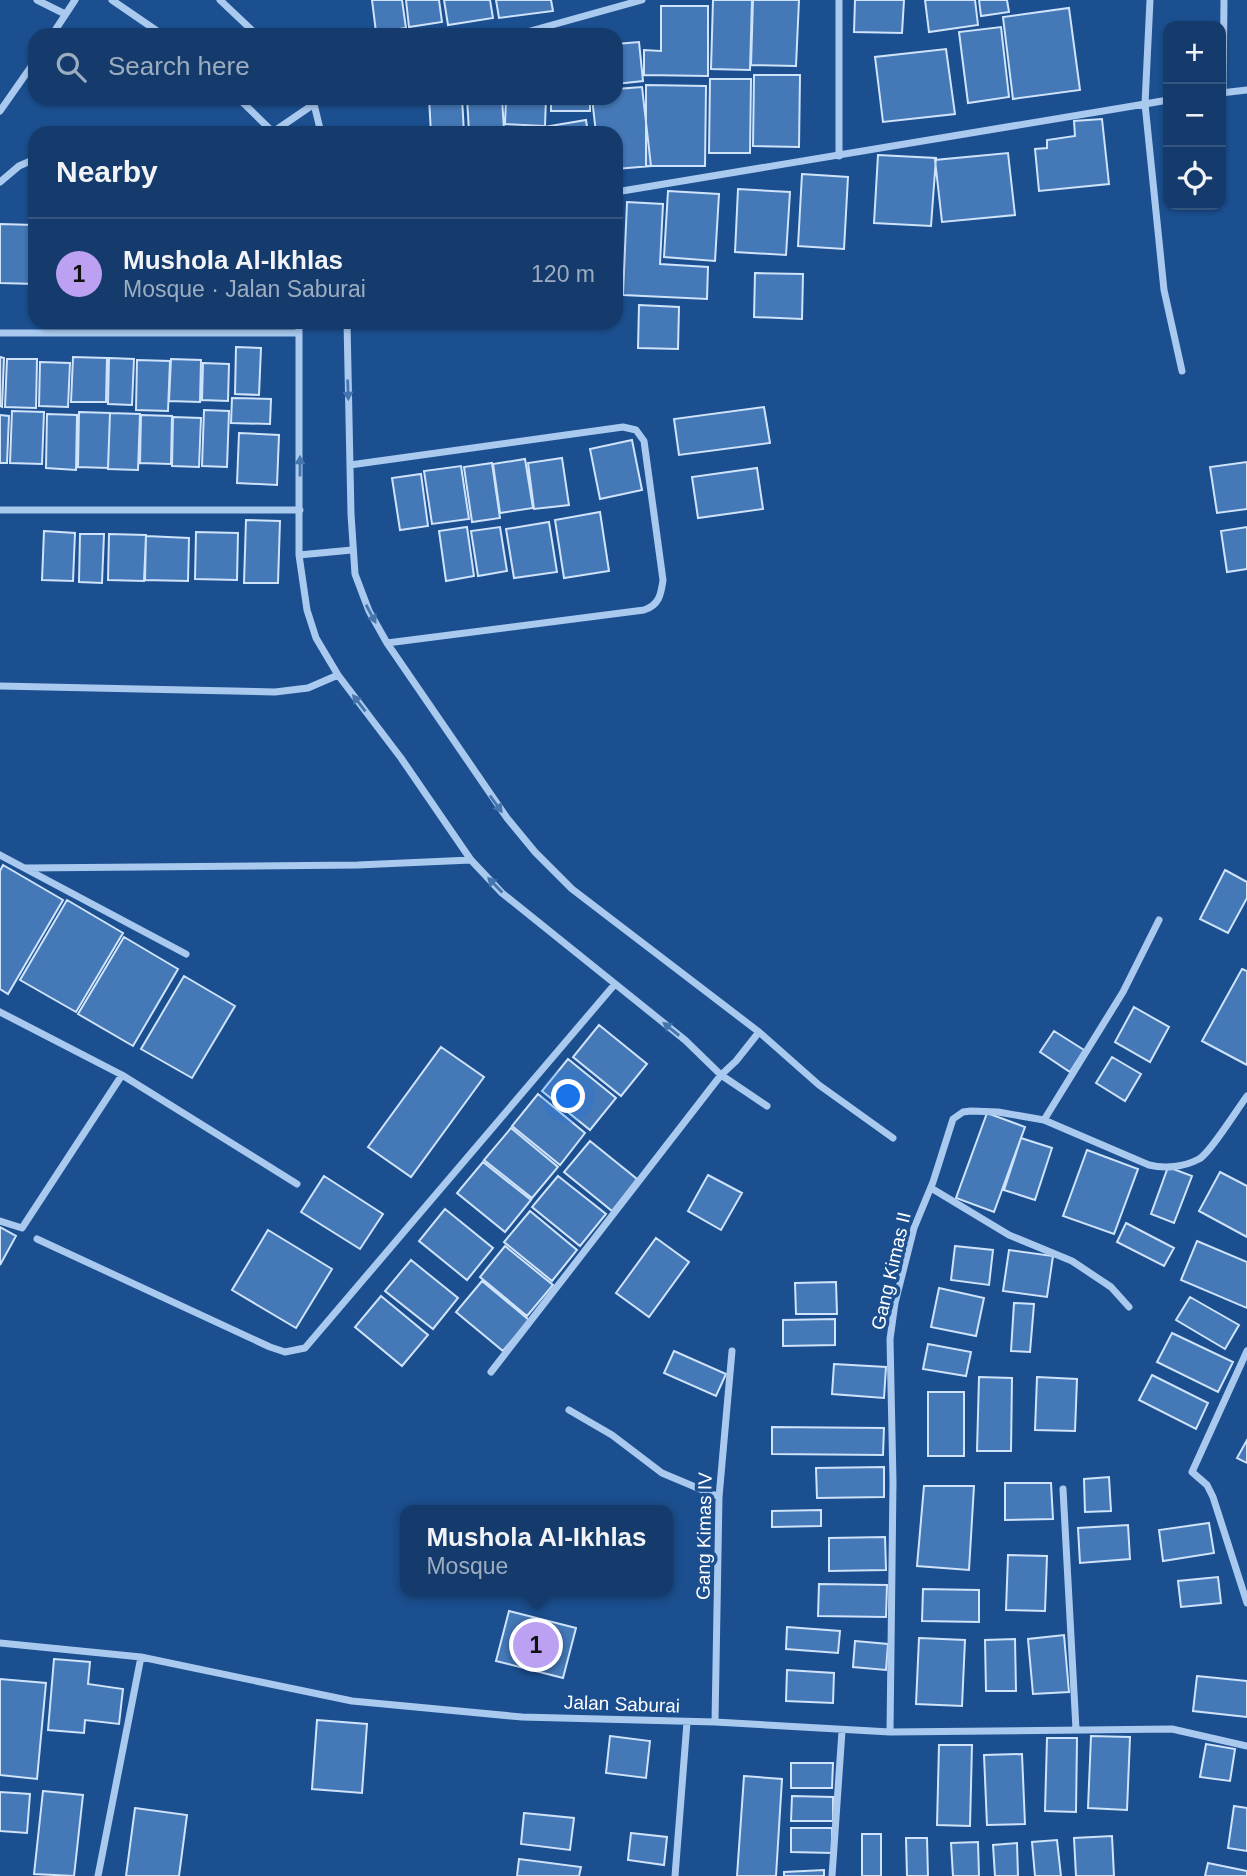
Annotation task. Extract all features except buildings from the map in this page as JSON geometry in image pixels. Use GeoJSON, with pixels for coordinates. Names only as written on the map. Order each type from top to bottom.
{"type":"FeatureCollection","features":[{"type":"Feature","properties":{"kind":"street"},"geometry":{"type":"LineString","coordinates":[[37,0],[65,14]]}},
{"type":"Feature","properties":{"kind":"street"},"geometry":{"type":"LineString","coordinates":[[56,28],[75,0]]}},
{"type":"Feature","properties":{"kind":"street"},"geometry":{"type":"LineString","coordinates":[[112,0],[153,28]]}},
{"type":"Feature","properties":{"kind":"street"},"geometry":{"type":"LineString","coordinates":[[220,0],[250,28]]}},
{"type":"Feature","properties":{"kind":"street"},"geometry":{"type":"LineString","coordinates":[[541,28],[642,0]]}},
{"type":"Feature","properties":{"kind":"street"},"geometry":{"type":"LineString","coordinates":[[839,0],[839,156]]}},
{"type":"Feature","properties":{"kind":"street"},"geometry":{"type":"LineString","coordinates":[[1150,0],[1146,104],[1164,290],[1182,371]]}},
{"type":"Feature","properties":{"kind":"street"},"geometry":{"type":"LineString","coordinates":[[1222,84],[1224,0]]}},
{"type":"Feature","properties":{"kind":"street"},"geometry":{"type":"LineString","coordinates":[[0,111],[28,71]]}},
{"type":"Feature","properties":{"kind":"street"},"geometry":{"type":"LineString","coordinates":[[1226,93],[1247,90]]}},
{"type":"Feature","properties":{"kind":"street"},"geometry":{"type":"LineString","coordinates":[[623,191],[1163,101]]}},
{"type":"Feature","properties":{"kind":"street"},"geometry":{"type":"LineString","coordinates":[[245,105],[267,126]]}},
{"type":"Feature","properties":{"kind":"street"},"geometry":{"type":"LineString","coordinates":[[280,126],[306,105]]}},
{"type":"Feature","properties":{"kind":"street"},"geometry":{"type":"LineString","coordinates":[[312,105],[319,126]]}},
{"type":"Feature","properties":{"kind":"street"},"geometry":{"type":"LineString","coordinates":[[0,182],[28,162]]}},
{"type":"Feature","properties":{"kind":"street"},"geometry":{"type":"LineString","coordinates":[[299,329],[299,555],[307,610],[316,638],[338,675],[401,758],[471,860],[502,893],[685,1040],[721,1075],[767,1106]]}},
{"type":"Feature","properties":{"kind":"street"},"geometry":{"type":"LineString","coordinates":[[346,329],[352,550],[360,593],[387,643],[482,784],[536,852],[572,889],[759,1032],[818,1085],[893,1138]]}},
{"type":"Feature","properties":{"kind":"street"},"geometry":{"type":"LineString","coordinates":[[0,333],[299,333]]}},
{"type":"Feature","properties":{"kind":"street"},"geometry":{"type":"LineString","coordinates":[[350,466],[623,427],[636,430],[644,441],[663,580],[658,601],[653,607],[387,643]]}},
{"type":"Feature","properties":{"kind":"street"},"geometry":{"type":"LineString","coordinates":[[0,510],[299,510]]}},
{"type":"Feature","properties":{"kind":"street"},"geometry":{"type":"LineString","coordinates":[[299,555],[352,550]]}},
{"type":"Feature","properties":{"kind":"street"},"geometry":{"type":"LineString","coordinates":[[0,686],[275,692],[308,688],[338,675]]}},
{"type":"Feature","properties":{"kind":"street"},"geometry":{"type":"LineString","coordinates":[[0,855],[186,954]]}},
{"type":"Feature","properties":{"kind":"street"},"geometry":{"type":"LineString","coordinates":[[25,869],[358,865],[471,860]]}},
{"type":"Feature","properties":{"kind":"street"},"geometry":{"type":"LineString","coordinates":[[1044,1120],[1123,992],[1159,920]]}},
{"type":"Feature","properties":{"kind":"street"},"geometry":{"type":"LineString","coordinates":[[37,1239],[270,1348],[285,1352],[304,1348],[615,984]]}},
{"type":"Feature","properties":{"kind":"street"},"geometry":{"type":"LineString","coordinates":[[0,1012],[122,1075],[298,1184]]}},
{"type":"Feature","properties":{"kind":"street"},"geometry":{"type":"LineString","coordinates":[[491,1372],[721,1075],[759,1032]]}},
{"type":"Feature","properties":{"kind":"street"},"geometry":{"type":"LineString","coordinates":[[0,1221],[22,1228],[122,1075]]}},
{"type":"Feature","properties":{"kind":"street","name":"Gang Kimas II"},"geometry":{"type":"LineString","coordinates":[[890,1732],[893,1496],[890,1339],[895,1303],[914,1228],[931,1188],[953,1119],[963,1112],[998,1112],[1044,1120],[1161,1168],[1178,1166],[1201,1158],[1247,1096]]}},
{"type":"Feature","properties":{"kind":"street"},"geometry":{"type":"LineString","coordinates":[[931,1188],[1009,1235],[1072,1261],[1111,1287],[1129,1307]]}},
{"type":"Feature","properties":{"kind":"street","name":"Gang Kimas IV"},"geometry":{"type":"LineString","coordinates":[[715,1722],[719,1497],[732,1351]]}},
{"type":"Feature","properties":{"kind":"street"},"geometry":{"type":"LineString","coordinates":[[1247,1351],[1192,1472],[1207,1485],[1213,1497],[1247,1603]]}},
{"type":"Feature","properties":{"kind":"street"},"geometry":{"type":"LineString","coordinates":[[569,1410],[612,1435],[662,1473],[719,1497]]}},
{"type":"Feature","properties":{"kind":"street"},"geometry":{"type":"LineString","coordinates":[[1063,1489],[1076,1729]]}},
{"type":"Feature","properties":{"kind":"street","name":"Jalan Saburai"},"geometry":{"type":"LineString","coordinates":[[0,1643],[141,1657],[352,1701],[522,1717],[715,1722],[890,1732],[1172,1729],[1247,1746]]}},
{"type":"Feature","properties":{"kind":"street"},"geometry":{"type":"LineString","coordinates":[[98,1876],[141,1657]]}},
{"type":"Feature","properties":{"kind":"street"},"geometry":{"type":"LineString","coordinates":[[675,1876],[687,1722]]}},
{"type":"Feature","properties":{"kind":"street"},"geometry":{"type":"LineString","coordinates":[[832,1876],[842,1731]]}},
{"type":"Feature","properties":{"kind":"place","name":"Mushola Al-Ikhlas"},"geometry":{"type":"Point","coordinates":[536,1645]}}]}
